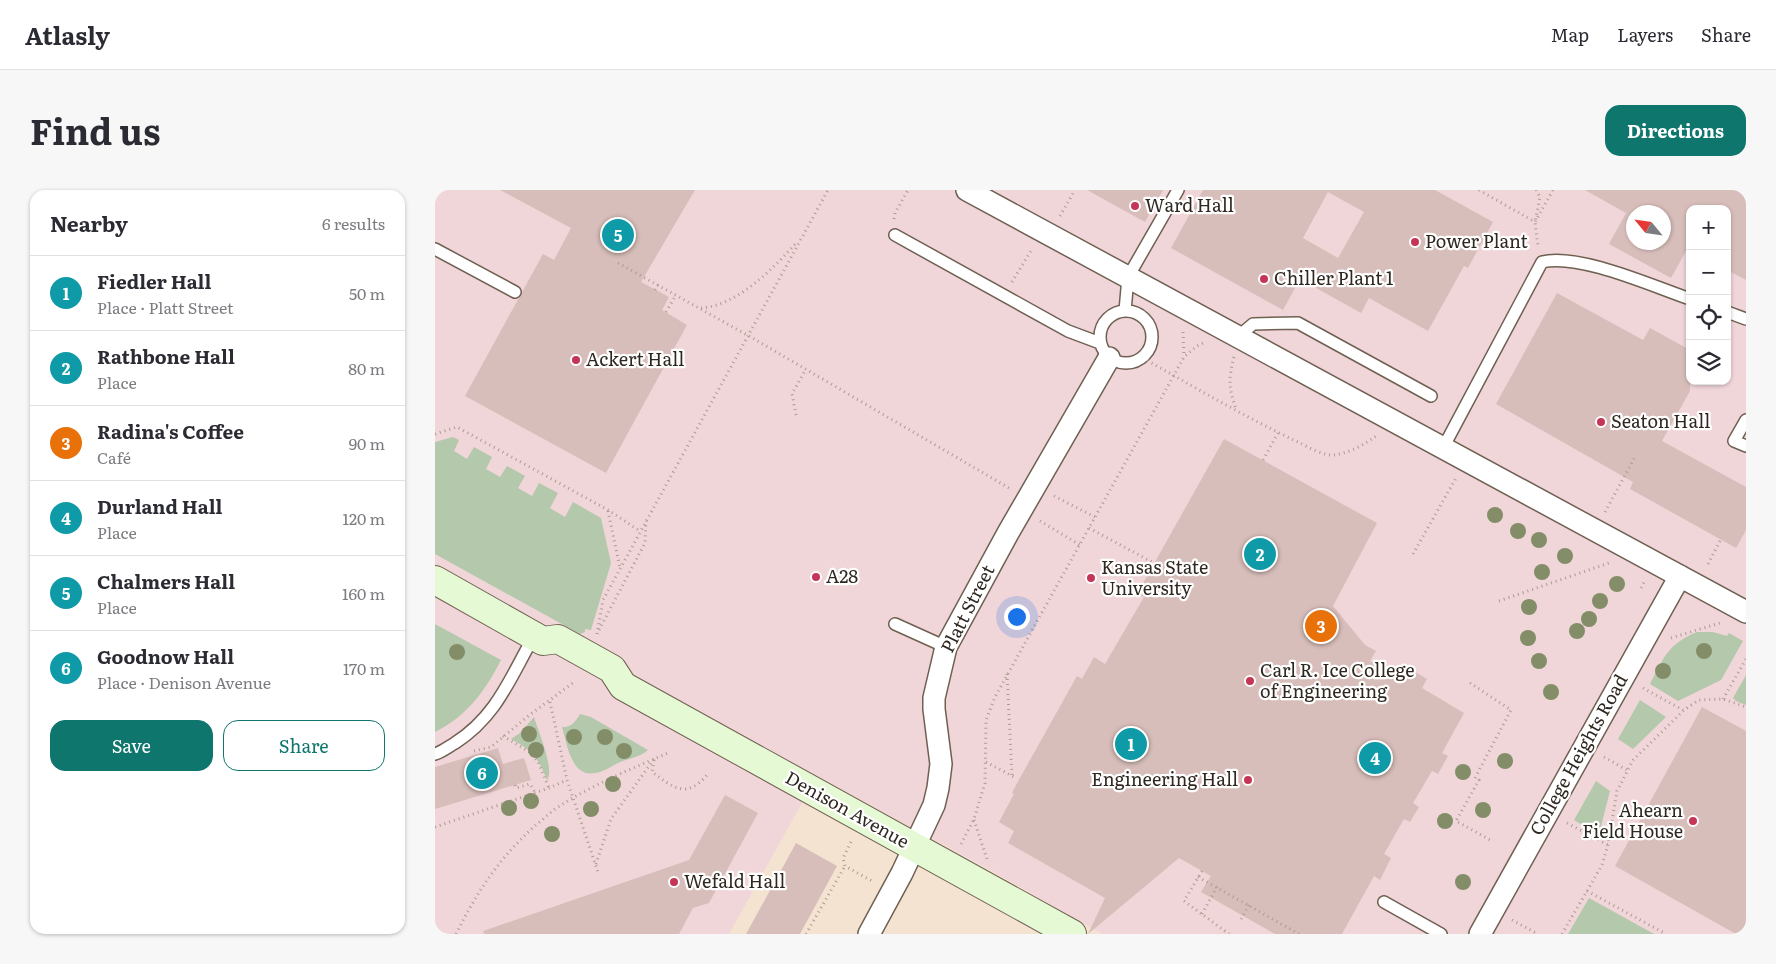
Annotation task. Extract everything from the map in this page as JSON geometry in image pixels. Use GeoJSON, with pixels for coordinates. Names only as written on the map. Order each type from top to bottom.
{"type":"FeatureCollection","features":[{"type":"Feature","properties":{"kind":"street"},"geometry":{"type":"LineString","coordinates":[[967,190],[1746,612]]}},
{"type":"Feature","properties":{"kind":"street","name":"Platt Street"},"geometry":{"type":"LineString","coordinates":[[869,934],[915,846],[933,805],[938,788],[941,764],[934,698],[946,647],[1104,351]]}},
{"type":"Feature","properties":{"kind":"street","name":"College Heights Road"},"geometry":{"type":"LineString","coordinates":[[1480,934],[1680,576]]}},
{"type":"Feature","properties":{"kind":"street","name":"Denison Avenue"},"geometry":{"type":"LineString","coordinates":[[435,580],[539,639],[558,639],[612,669],[623,686],[1072,934]]}},
{"type":"Feature","properties":{"kind":"lane"},"geometry":{"type":"LineString","coordinates":[[1125,310],[1128,277],[1178,190]]}},
{"type":"Feature","properties":{"kind":"lane"},"geometry":{"type":"LineString","coordinates":[[895,235],[1104,351],[1117,362],[1126,364],[1143,358],[1152,343],[1150,326],[1138,313],[1125,310],[1113,313],[1101,326],[1099,334],[1104,351]]}},
{"type":"Feature","properties":{"kind":"lane"},"geometry":{"type":"LineString","coordinates":[[435,249],[515,292]]}},
{"type":"Feature","properties":{"kind":"lane"},"geometry":{"type":"LineString","coordinates":[[1443,448],[1541,262],[1553,260],[1594,266],[1686,298]]}},
{"type":"Feature","properties":{"kind":"lane"},"geometry":{"type":"LineString","coordinates":[[1731,313],[1746,319]]}},
{"type":"Feature","properties":{"kind":"lane"},"geometry":{"type":"LineString","coordinates":[[1239,336],[1253,324],[1298,323],[1431,396]]}},
{"type":"Feature","properties":{"kind":"lane"},"geometry":{"type":"LineString","coordinates":[[1746,420],[1734,441],[1746,446]]}},
{"type":"Feature","properties":{"kind":"lane"},"geometry":{"type":"LineString","coordinates":[[895,624],[946,647]]}},
{"type":"Feature","properties":{"kind":"lane"},"geometry":{"type":"LineString","coordinates":[[435,754],[467,735],[491,712],[539,639]]}},
{"type":"Feature","properties":{"kind":"lane"},"geometry":{"type":"LineString","coordinates":[[1384,902],[1441,934]]}},
{"type":"Feature","properties":{"kind":"path"},"geometry":{"type":"LineString","coordinates":[[596,641],[603,600],[828,190]]}},
{"type":"Feature","properties":{"kind":"path"},"geometry":{"type":"LineString","coordinates":[[1059,217],[1075,190]]}},
{"type":"Feature","properties":{"kind":"path"},"geometry":{"type":"LineString","coordinates":[[1479,190],[1535,222]]}},
{"type":"Feature","properties":{"kind":"path"},"geometry":{"type":"LineString","coordinates":[[1537,190],[1540,197],[1535,222],[1539,254]]}},
{"type":"Feature","properties":{"kind":"path"},"geometry":{"type":"LineString","coordinates":[[1535,222],[1553,190]]}},
{"type":"Feature","properties":{"kind":"path"},"geometry":{"type":"LineString","coordinates":[[699,308],[709,308],[722,303],[745,290],[780,261],[800,238]]}},
{"type":"Feature","properties":{"kind":"path"},"geometry":{"type":"LineString","coordinates":[[1004,296],[1028,256]]}},
{"type":"Feature","properties":{"kind":"path"},"geometry":{"type":"LineString","coordinates":[[618,262],[749,336],[1017,493]]}},
{"type":"Feature","properties":{"kind":"path"},"geometry":{"type":"LineString","coordinates":[[655,290],[658,285]]}},
{"type":"Feature","properties":{"kind":"path"},"geometry":{"type":"LineString","coordinates":[[666,312],[676,295]]}},
{"type":"Feature","properties":{"kind":"path"},"geometry":{"type":"LineString","coordinates":[[1237,410],[1230,392],[1229,380],[1239,336]]}},
{"type":"Feature","properties":{"kind":"path"},"geometry":{"type":"LineString","coordinates":[[960,845],[974,819],[985,783],[987,720],[995,697],[1184,357]]}},
{"type":"Feature","properties":{"kind":"path"},"geometry":{"type":"LineString","coordinates":[[1143,358],[1278,433],[1317,451],[1333,456],[1367,443],[1382,432],[1391,419]]}},
{"type":"Feature","properties":{"kind":"path"},"geometry":{"type":"LineString","coordinates":[[796,415],[792,394],[806,369]]}},
{"type":"Feature","properties":{"kind":"path"},"geometry":{"type":"LineString","coordinates":[[435,434],[457,427],[608,510],[641,531]]}},
{"type":"Feature","properties":{"kind":"path"},"geometry":{"type":"LineString","coordinates":[[1263,460],[1278,433]]}},
{"type":"Feature","properties":{"kind":"path"},"geometry":{"type":"LineString","coordinates":[[1594,530],[1636,455]]}},
{"type":"Feature","properties":{"kind":"path"},"geometry":{"type":"LineString","coordinates":[[1413,554],[1466,460]]}},
{"type":"Feature","properties":{"kind":"path"},"geometry":{"type":"LineString","coordinates":[[1051,503],[1054,496],[1095,517]]}},
{"type":"Feature","properties":{"kind":"path"},"geometry":{"type":"LineString","coordinates":[[608,510],[620,568]]}},
{"type":"Feature","properties":{"kind":"path"},"geometry":{"type":"LineString","coordinates":[[1043,516],[1040,522],[1080,545]]}},
{"type":"Feature","properties":{"kind":"path"},"geometry":{"type":"LineString","coordinates":[[597,633],[645,543],[647,520]]}},
{"type":"Feature","properties":{"kind":"path"},"geometry":{"type":"LineString","coordinates":[[1089,528],[1155,563]]}},
{"type":"Feature","properties":{"kind":"path"},"geometry":{"type":"LineString","coordinates":[[1708,564],[1721,539]]}},
{"type":"Feature","properties":{"kind":"path"},"geometry":{"type":"LineString","coordinates":[[1499,601],[1638,553]]}},
{"type":"Feature","properties":{"kind":"path"},"geometry":{"type":"LineString","coordinates":[[1665,640],[1725,621]]}},
{"type":"Feature","properties":{"kind":"path"},"geometry":{"type":"LineString","coordinates":[[1723,699],[1746,659]]}},
{"type":"Feature","properties":{"kind":"path"},"geometry":{"type":"LineString","coordinates":[[986,762],[1014,777],[1007,673]]}},
{"type":"Feature","properties":{"kind":"path"},"geometry":{"type":"LineString","coordinates":[[467,754],[491,746],[574,682]]}},
{"type":"Feature","properties":{"kind":"path"},"geometry":{"type":"LineString","coordinates":[[1470,683],[1511,710],[1475,778],[1479,780],[1456,821],[1492,841]]}},
{"type":"Feature","properties":{"kind":"path"},"geometry":{"type":"LineString","coordinates":[[1640,686],[1684,710]]}},
{"type":"Feature","properties":{"kind":"path"},"geometry":{"type":"LineString","coordinates":[[1562,934],[1602,866],[1608,845],[1617,791],[1633,760],[1684,710],[1699,700],[1723,699],[1746,707]]}},
{"type":"Feature","properties":{"kind":"path"},"geometry":{"type":"LineString","coordinates":[[550,702],[567,780],[598,872]]}},
{"type":"Feature","properties":{"kind":"path"},"geometry":{"type":"LineString","coordinates":[[503,736],[531,754],[537,762],[549,788]]}},
{"type":"Feature","properties":{"kind":"path"},"geometry":{"type":"LineString","coordinates":[[456,934],[471,902],[497,865],[526,834],[557,808],[625,772],[668,753]]}},
{"type":"Feature","properties":{"kind":"path"},"geometry":{"type":"LineString","coordinates":[[1604,758],[1627,770]]}},
{"type":"Feature","properties":{"kind":"path"},"geometry":{"type":"LineString","coordinates":[[654,759],[652,772],[680,789],[691,789],[698,785],[707,775]]}},
{"type":"Feature","properties":{"kind":"path"},"geometry":{"type":"LineString","coordinates":[[596,865],[611,819],[654,759]]}},
{"type":"Feature","properties":{"kind":"path"},"geometry":{"type":"LineString","coordinates":[[435,827],[567,780]]}},
{"type":"Feature","properties":{"kind":"path"},"geometry":{"type":"LineString","coordinates":[[515,784],[516,788],[530,784],[535,792]]}},
{"type":"Feature","properties":{"kind":"path"},"geometry":{"type":"LineString","coordinates":[[974,819],[989,864]]}},
{"type":"Feature","properties":{"kind":"path"},"geometry":{"type":"LineString","coordinates":[[1567,823],[1608,845]]}},
{"type":"Feature","properties":{"kind":"path"},"geometry":{"type":"LineString","coordinates":[[806,934],[845,866],[843,858],[851,842]]}},
{"type":"Feature","properties":{"kind":"path"},"geometry":{"type":"LineString","coordinates":[[845,866],[872,881]]}},
{"type":"Feature","properties":{"kind":"path"},"geometry":{"type":"LineString","coordinates":[[1202,871],[1184,900],[1229,934]]}},
{"type":"Feature","properties":{"kind":"path"},"geometry":{"type":"LineString","coordinates":[[1198,877],[1299,934]]}},
{"type":"Feature","properties":{"kind":"path"},"geometry":{"type":"LineString","coordinates":[[1202,914],[1217,887]]}},
{"type":"Feature","properties":{"kind":"path"},"geometry":{"type":"LineString","coordinates":[[1587,891],[1666,934]]}},
{"type":"Feature","properties":{"kind":"path"},"geometry":{"type":"LineString","coordinates":[[1241,919],[1249,905]]}},
{"type":"Feature","properties":{"kind":"path"},"geometry":{"type":"LineString","coordinates":[[1512,919],[1538,934]]}},
{"type":"Feature","properties":{"kind":"shaded area","name":"Kansas State University"},"geometry":{"type":"Polygon","coordinates":[[[435,190],[1746,190],[1746,934],[1102,934],[992,871],[817,776],[729,934],[435,934],[435,190]]]}},
{"type":"Feature","properties":{"kind":"green space"},"geometry":{"type":"Polygon","coordinates":[[[453,437],[459,440],[454,451],[467,459],[474,447],[492,457],[486,469],[500,477],[507,466],[525,476],[518,488],[532,496],[539,483],[558,493],[550,508],[565,517],[573,502],[601,518],[611,563],[591,630],[585,629],[585,632],[580,634],[435,554],[435,442],[453,437]]]}},
{"type":"Feature","properties":{"kind":"green space"},"geometry":{"type":"Polygon","coordinates":[[[435,624],[501,660],[489,682],[466,711],[435,732],[435,624]]]}},
{"type":"Feature","properties":{"kind":"green space"},"geometry":{"type":"Polygon","coordinates":[[[1697,632],[1713,632],[1727,636],[1729,633],[1743,641],[1721,680],[1678,701],[1650,684],[1668,652],[1679,641],[1697,632]]]}},
{"type":"Feature","properties":{"kind":"green space"},"geometry":{"type":"Polygon","coordinates":[[[1746,675],[1746,705],[1733,698],[1746,675]]]}},
{"type":"Feature","properties":{"kind":"green space"},"geometry":{"type":"Polygon","coordinates":[[[1640,700],[1666,717],[1633,749],[1618,739],[1640,700]]]}},
{"type":"Feature","properties":{"kind":"green space"},"geometry":{"type":"Polygon","coordinates":[[[580,714],[591,717],[648,750],[639,756],[595,773],[587,773],[580,770],[571,758],[562,727],[571,725],[580,714]]]}},
{"type":"Feature","properties":{"kind":"green space"},"geometry":{"type":"Polygon","coordinates":[[[534,717],[549,767],[547,780],[534,755],[511,739],[520,733],[534,717]]]}},
{"type":"Feature","properties":{"kind":"green space"},"geometry":{"type":"Polygon","coordinates":[[[1596,781],[1610,791],[1600,830],[1595,833],[1574,820],[1596,781]]]}},
{"type":"Feature","properties":{"kind":"green space"},"geometry":{"type":"Polygon","coordinates":[[[1589,898],[1654,934],[1568,934],[1589,898]]]}},
{"type":"Feature","properties":{"kind":"building","name":"Ackert Hall"},"geometry":{"type":"Polygon","coordinates":[[[500,190],[695,190],[641,282],[669,297],[662,310],[687,325],[606,473],[465,396],[543,254],[554,260],[571,228],[500,190]]]}},
{"type":"Feature","properties":{"kind":"building","name":"Ward Hall"},"geometry":{"type":"Polygon","coordinates":[[[1087,190],[1163,190],[1145,222],[1087,190]]]}},
{"type":"Feature","properties":{"kind":"building"},"geometry":{"type":"Polygon","coordinates":[[[1203,190],[1435,190],[1493,222],[1468,268],[1464,266],[1428,331],[1369,298],[1361,313],[1300,279],[1283,310],[1171,248],[1203,190]],[[1328,192],[1303,238],[1338,258],[1364,212],[1328,192]]]}},
{"type":"Feature","properties":{"kind":"building"},"geometry":{"type":"Polygon","coordinates":[[[1585,190],[1746,190],[1746,280],[1731,272],[1731,205],[1686,205],[1686,251],[1671,278],[1609,244],[1626,213],[1585,190]]]}},
{"type":"Feature","properties":{"kind":"building","name":"Seaton Hall"},"geometry":{"type":"Polygon","coordinates":[[[1557,293],[1643,340],[1650,328],[1686,348],[1686,385],[1690,385],[1690,391],[1662,441],[1746,487],[1746,530],[1736,548],[1630,489],[1633,482],[1496,404],[1557,293]]]}},
{"type":"Feature","properties":{"kind":"building","name":"Carl R. Ice College of Engineering"},"geometry":{"type":"Polygon","coordinates":[[[1224,439],[1377,523],[1333,606],[1365,645],[1376,651],[1370,661],[1406,681],[1412,670],[1427,679],[1422,688],[1464,713],[1442,753],[1448,756],[1438,774],[1432,771],[1413,803],[1419,807],[1410,822],[1404,819],[1384,854],[1391,858],[1380,880],[1374,876],[1342,934],[1275,934],[1201,892],[1211,876],[1179,858],[1088,934],[1105,898],[1008,843],[1014,831],[999,822],[1014,794],[1012,793],[1016,785],[1077,676],[1082,679],[1094,657],[1105,664],[1144,597],[1137,594],[1224,439]]]}},
{"type":"Feature","properties":{"kind":"building","name":"Ahearn Field House"},"geometry":{"type":"Polygon","coordinates":[[[1702,707],[1746,731],[1746,934],[1736,934],[1615,866],[1702,707]]]}},
{"type":"Feature","properties":{"kind":"building"},"geometry":{"type":"Polygon","coordinates":[[[498,748],[503,764],[524,758],[531,780],[435,809],[435,767],[498,748]]]}},
{"type":"Feature","properties":{"kind":"building","name":"Wefald Hall"},"geometry":{"type":"Polygon","coordinates":[[[725,795],[758,813],[709,903],[693,908],[679,934],[484,934],[483,931],[689,860],[725,795]]]}},
{"type":"Feature","properties":{"kind":"building"},"geometry":{"type":"Polygon","coordinates":[[[796,843],[837,866],[800,934],[746,934],[796,843]]]}},
{"type":"Feature","properties":{"kind":"place","name":"Ward Hall"},"geometry":{"type":"Point","coordinates":[1135,206]}},
{"type":"Feature","properties":{"kind":"place","name":"Chalmers Hall"},"geometry":{"type":"Point","coordinates":[618,235]}},
{"type":"Feature","properties":{"kind":"place","name":"Power Plant"},"geometry":{"type":"Point","coordinates":[1415,242]}},
{"type":"Feature","properties":{"kind":"place","name":"Chiller Plant 1"},"geometry":{"type":"Point","coordinates":[1264,279]}},
{"type":"Feature","properties":{"kind":"place","name":"Ackert Hall"},"geometry":{"type":"Point","coordinates":[576,360]}},
{"type":"Feature","properties":{"kind":"place","name":"Seaton Hall"},"geometry":{"type":"Point","coordinates":[1601,422]}},
{"type":"Feature","properties":{"kind":"place","name":"Rathbone Hall"},"geometry":{"type":"Point","coordinates":[1260,554]}},
{"type":"Feature","properties":{"kind":"place","name":"A28"},"geometry":{"type":"Point","coordinates":[816,577]}},
{"type":"Feature","properties":{"kind":"place","name":"Kansas State University"},"geometry":{"type":"Point","coordinates":[1091,578]}},
{"type":"Feature","properties":{"kind":"place","name":"Radina's Coffee"},"geometry":{"type":"Point","coordinates":[1321,626]}},
{"type":"Feature","properties":{"kind":"place","name":"Carl R. Ice College of Engineering"},"geometry":{"type":"Point","coordinates":[1250,681]}},
{"type":"Feature","properties":{"kind":"place","name":"Fiedler Hall"},"geometry":{"type":"Point","coordinates":[1131,744]}},
{"type":"Feature","properties":{"kind":"place","name":"Durland Hall"},"geometry":{"type":"Point","coordinates":[1375,758]}},
{"type":"Feature","properties":{"kind":"place","name":"Goodnow Hall"},"geometry":{"type":"Point","coordinates":[482,773]}},
{"type":"Feature","properties":{"kind":"place","name":"Engineering Hall"},"geometry":{"type":"Point","coordinates":[1248,780]}},
{"type":"Feature","properties":{"kind":"place","name":"Ahearn Field House"},"geometry":{"type":"Point","coordinates":[1693,821]}},
{"type":"Feature","properties":{"kind":"place","name":"Wefald Hall"},"geometry":{"type":"Point","coordinates":[674,882]}}]}
